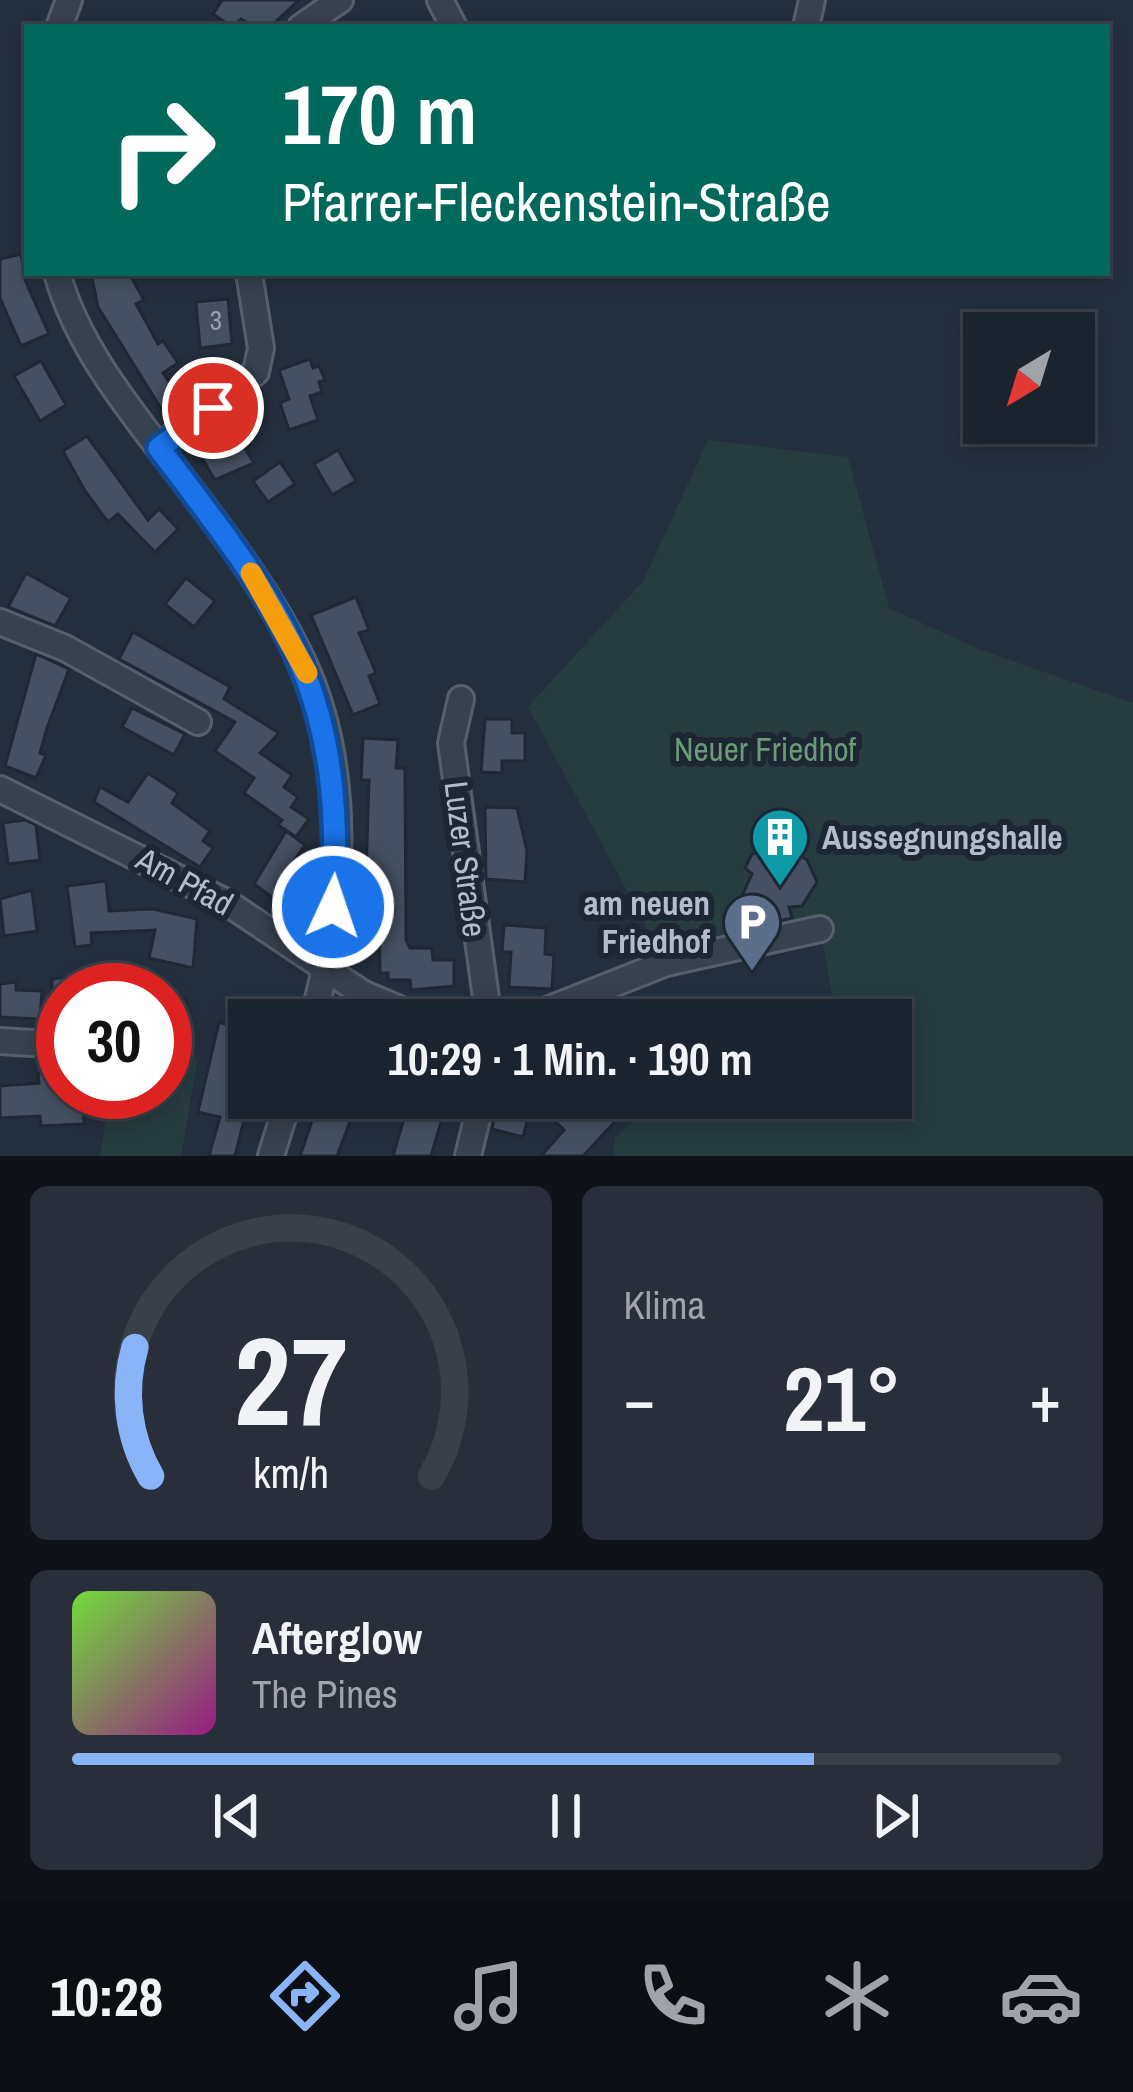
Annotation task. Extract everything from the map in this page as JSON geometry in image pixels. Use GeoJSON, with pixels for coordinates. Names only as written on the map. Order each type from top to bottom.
{"type":"FeatureCollection","features":[{"type":"Feature","properties":{"kind":"street"},"geometry":{"type":"LineString","coordinates":[[305,24],[340,0]]}},
{"type":"Feature","properties":{"kind":"street"},"geometry":{"type":"LineString","coordinates":[[58,276],[75,321],[159,448],[269,597],[304,663],[323,720],[334,778],[337,831],[327,972],[319,999]]}},
{"type":"Feature","properties":{"kind":"street"},"geometry":{"type":"LineString","coordinates":[[159,448],[256,372],[261,348],[249,276]]}},
{"type":"Feature","properties":{"kind":"street"},"geometry":{"type":"LineString","coordinates":[[0,622],[65,648],[198,722]]}},
{"type":"Feature","properties":{"kind":"street","name":"Luzer Straße"},"geometry":{"type":"LineString","coordinates":[[461,699],[451,743],[486,999]]}},
{"type":"Feature","properties":{"kind":"street","name":"Am Pfad"},"geometry":{"type":"LineString","coordinates":[[0,789],[226,902],[327,972],[382,999]]}},
{"type":"Feature","properties":{"kind":"street"},"geometry":{"type":"LineString","coordinates":[[575,999],[666,963],[820,929]]}},
{"type":"Feature","properties":{"kind":"street"},"geometry":{"type":"LineString","coordinates":[[0,1040],[36,1043]]}},
{"type":"Feature","properties":{"kind":"street"},"geometry":{"type":"LineString","coordinates":[[271,1156],[282,1119]]}},
{"type":"Feature","properties":{"kind":"street"},"geometry":{"type":"LineString","coordinates":[[468,1156],[477,1119]]}},
{"type":"Feature","properties":{"kind":"green space","name":"Neuer Friedhof"},"geometry":{"type":"Polygon","coordinates":[[[708,440],[848,457],[889,608],[981,650],[1133,703],[1133,1156],[613,1156],[615,1138],[635,1119],[912,1119],[912,999],[833,999],[820,929],[666,963],[528,707],[644,580],[708,440]]]}},
{"type":"Feature","properties":{"kind":"green space"},"geometry":{"type":"Polygon","coordinates":[[[192,1057],[198,1057],[192,1092],[192,1057]]]}},
{"type":"Feature","properties":{"kind":"green space"},"geometry":{"type":"Polygon","coordinates":[[[106,1119],[187,1119],[181,1156],[100,1156],[106,1119]]]}},
{"type":"Feature","properties":{"kind":"building"},"geometry":{"type":"Polygon","coordinates":[[[222,0],[299,0],[273,24],[248,24],[241,19],[228,24],[213,14],[222,0]]]}},
{"type":"Feature","properties":{"kind":"building"},"geometry":{"type":"Polygon","coordinates":[[[21,254],[25,280],[49,334],[21,346],[0,298],[0,259],[21,254]]]}},
{"type":"Feature","properties":{"kind":"building"},"geometry":{"type":"Polygon","coordinates":[[[92,276],[131,276],[144,300],[136,304],[158,344],[163,341],[178,363],[163,373],[180,398],[162,410],[98,307],[92,276]]]}},
{"type":"Feature","properties":{"kind":"building"},"geometry":{"type":"Polygon","coordinates":[[[228,299],[232,344],[200,348],[196,302],[228,299]]]}},
{"type":"Feature","properties":{"kind":"building"},"geometry":{"type":"Polygon","coordinates":[[[310,359],[325,380],[319,382],[322,392],[310,396],[318,420],[289,430],[280,403],[289,399],[279,370],[310,359]]]}},
{"type":"Feature","properties":{"kind":"building"},"geometry":{"type":"Polygon","coordinates":[[[41,361],[66,405],[40,421],[14,376],[41,361]]]}},
{"type":"Feature","properties":{"kind":"building"},"geometry":{"type":"Polygon","coordinates":[[[87,436],[148,520],[159,509],[178,529],[155,552],[118,514],[108,522],[85,491],[63,451],[87,436]]]}},
{"type":"Feature","properties":{"kind":"building"},"geometry":{"type":"Polygon","coordinates":[[[218,436],[222,444],[237,436],[254,463],[215,480],[197,450],[218,436]]]}},
{"type":"Feature","properties":{"kind":"building"},"geometry":{"type":"Polygon","coordinates":[[[338,450],[356,481],[332,495],[314,464],[338,450]]]}},
{"type":"Feature","properties":{"kind":"building"},"geometry":{"type":"Polygon","coordinates":[[[280,462],[295,484],[268,502],[253,481],[280,462]]]}},
{"type":"Feature","properties":{"kind":"building"},"geometry":{"type":"Polygon","coordinates":[[[26,573],[71,598],[55,626],[8,607],[26,573]]]}},
{"type":"Feature","properties":{"kind":"building"},"geometry":{"type":"Polygon","coordinates":[[[186,578],[215,601],[194,627],[165,604],[186,578]]]}},
{"type":"Feature","properties":{"kind":"building"},"geometry":{"type":"Polygon","coordinates":[[[356,597],[369,630],[359,633],[376,673],[369,676],[380,704],[353,715],[311,615],[356,597]]]}},
{"type":"Feature","properties":{"kind":"building"},"geometry":{"type":"Polygon","coordinates":[[[133,632],[230,687],[224,699],[279,733],[260,753],[292,775],[284,787],[298,797],[291,807],[309,819],[296,837],[278,825],[282,820],[244,793],[254,778],[215,751],[235,722],[119,659],[133,632]]]}},
{"type":"Feature","properties":{"kind":"building"},"geometry":{"type":"Polygon","coordinates":[[[36,654],[69,669],[47,728],[40,753],[46,755],[36,778],[5,766],[36,654]]]}},
{"type":"Feature","properties":{"kind":"building"},"geometry":{"type":"Polygon","coordinates":[[[132,708],[185,734],[174,755],[122,727],[132,708]]]}},
{"type":"Feature","properties":{"kind":"building"},"geometry":{"type":"Polygon","coordinates":[[[485,719],[512,719],[512,733],[525,733],[525,761],[502,761],[502,773],[481,772],[485,719]]]}},
{"type":"Feature","properties":{"kind":"building"},"geometry":{"type":"Polygon","coordinates":[[[363,738],[398,740],[396,768],[405,768],[406,940],[410,948],[432,948],[433,960],[454,960],[454,986],[411,990],[410,980],[388,980],[388,973],[380,973],[379,916],[372,916],[372,873],[366,873],[369,780],[361,780],[363,738]]]}},
{"type":"Feature","properties":{"kind":"building"},"geometry":{"type":"Polygon","coordinates":[[[148,773],[178,793],[172,803],[210,831],[203,841],[213,848],[200,867],[94,802],[100,787],[128,802],[148,773]]]}},
{"type":"Feature","properties":{"kind":"building"},"geometry":{"type":"Polygon","coordinates":[[[485,807],[517,808],[527,851],[525,882],[486,879],[485,807]]]}},
{"type":"Feature","properties":{"kind":"building"},"geometry":{"type":"Polygon","coordinates":[[[25,820],[36,825],[40,860],[8,864],[3,823],[25,820]]]}},
{"type":"Feature","properties":{"kind":"building"},"geometry":{"type":"Polygon","coordinates":[[[286,831],[305,845],[292,864],[306,874],[284,906],[254,884],[286,831]]]}},
{"type":"Feature","properties":{"kind":"building","name":"Aussegnungshalle"},"geometry":{"type":"Polygon","coordinates":[[[787,847],[807,860],[817,882],[802,906],[789,907],[792,918],[774,922],[761,918],[743,894],[752,874],[745,868],[752,854],[787,847]]]}},
{"type":"Feature","properties":{"kind":"building"},"geometry":{"type":"Polygon","coordinates":[[[106,881],[109,911],[153,909],[197,919],[193,968],[192,963],[149,958],[155,930],[91,933],[92,945],[75,947],[67,886],[106,881]]]}},
{"type":"Feature","properties":{"kind":"building"},"geometry":{"type":"Polygon","coordinates":[[[32,890],[37,931],[4,936],[0,899],[32,890]]]}},
{"type":"Feature","properties":{"kind":"building"},"geometry":{"type":"Polygon","coordinates":[[[504,925],[546,928],[545,954],[554,955],[552,989],[509,987],[511,952],[502,952],[504,925]]]}},
{"type":"Feature","properties":{"kind":"building"},"geometry":{"type":"Polygon","coordinates":[[[16,982],[16,990],[36,991],[36,1019],[0,1017],[0,984],[16,982]]]}},
{"type":"Feature","properties":{"kind":"building"},"geometry":{"type":"Polygon","coordinates":[[[219,1022],[228,1025],[228,1119],[244,1119],[235,1156],[209,1156],[220,1117],[198,1112],[219,1022]]]}},
{"type":"Feature","properties":{"kind":"building"},"geometry":{"type":"Polygon","coordinates":[[[36,1083],[36,1116],[0,1118],[0,1086],[36,1083]]]}},
{"type":"Feature","properties":{"kind":"building"},"geometry":{"type":"Polygon","coordinates":[[[40,1119],[84,1119],[84,1124],[41,1126],[40,1119]]]}},
{"type":"Feature","properties":{"kind":"building"},"geometry":{"type":"Polygon","coordinates":[[[304,1119],[351,1119],[337,1156],[300,1156],[312,1121],[304,1119]]]}},
{"type":"Feature","properties":{"kind":"building"},"geometry":{"type":"Polygon","coordinates":[[[404,1119],[442,1119],[431,1156],[393,1156],[404,1119]]]}},
{"type":"Feature","properties":{"kind":"building"},"geometry":{"type":"Polygon","coordinates":[[[494,1119],[528,1119],[523,1137],[492,1129],[494,1119]]]}},
{"type":"Feature","properties":{"kind":"building"},"geometry":{"type":"Polygon","coordinates":[[[553,1119],[617,1119],[583,1156],[541,1156],[564,1130],[553,1119]]]}},
{"type":"Feature","properties":{"kind":"slow traffic"},"geometry":{"type":"LineString","coordinates":[[251,573],[269,597],[307,673]]}},
{"type":"Feature","properties":{"kind":"place","name":"Aussegnungshalle"},"geometry":{"type":"Point","coordinates":[780,888]}},
{"type":"Feature","properties":{"kind":"place","name":"am neuen Friedhof"},"geometry":{"type":"Point","coordinates":[752,973]}},
{"type":"Feature","properties":{"kind":"route"},"geometry":{"type":"LineString","coordinates":[[213,408],[159,448],[269,597],[304,663],[323,720],[334,778],[333,907]]}}]}
